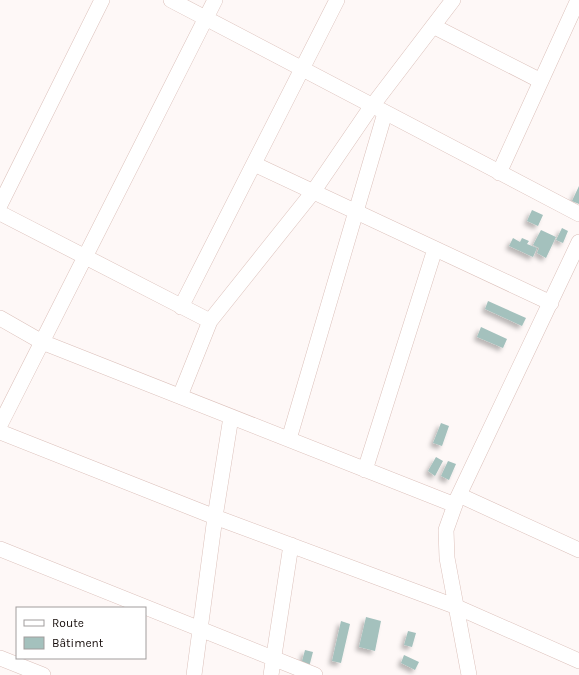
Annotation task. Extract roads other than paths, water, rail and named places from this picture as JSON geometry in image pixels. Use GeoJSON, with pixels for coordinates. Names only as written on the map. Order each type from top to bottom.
{"type":"FeatureCollection","features":[{"type":"Feature","properties":{"kind":"street"},"geometry":{"type":"LineString","coordinates":[[0,205],[102,0]]}},
{"type":"Feature","properties":{"kind":"street"},"geometry":{"type":"LineString","coordinates":[[171,0],[378,110],[579,214]]}},
{"type":"Feature","properties":{"kind":"street"},"geometry":{"type":"LineString","coordinates":[[0,425],[215,0]]}},
{"type":"Feature","properties":{"kind":"street"},"geometry":{"type":"LineString","coordinates":[[181,307],[337,0]]}},
{"type":"Feature","properties":{"kind":"street"},"geometry":{"type":"LineString","coordinates":[[180,396],[210,321],[378,110],[433,26],[452,0]]}},
{"type":"Feature","properties":{"kind":"street"},"geometry":{"type":"LineString","coordinates":[[499,173],[578,0]]}},
{"type":"Feature","properties":{"kind":"street"},"geometry":{"type":"LineString","coordinates":[[433,26],[541,81]]}},
{"type":"Feature","properties":{"kind":"street"},"geometry":{"type":"LineString","coordinates":[[289,440],[356,212],[378,110]]}},
{"type":"Feature","properties":{"kind":"street"},"geometry":{"type":"LineString","coordinates":[[254,164],[551,303]]}},
{"type":"Feature","properties":{"kind":"street"},"geometry":{"type":"LineString","coordinates":[[0,213],[210,321]]}},
{"type":"Feature","properties":{"kind":"street"},"geometry":{"type":"LineString","coordinates":[[469,675],[447,558],[446,530],[457,500],[579,242]]}},
{"type":"Feature","properties":{"kind":"street"},"geometry":{"type":"LineString","coordinates":[[365,470],[436,249]]}},
{"type":"Feature","properties":{"kind":"street"},"geometry":{"type":"LineString","coordinates":[[0,318],[42,342],[365,470],[457,500],[579,550]]}},
{"type":"Feature","properties":{"kind":"street"},"geometry":{"type":"LineString","coordinates":[[194,675],[215,517],[231,416]]}},
{"type":"Feature","properties":{"kind":"street"},"geometry":{"type":"LineString","coordinates":[[0,432],[215,517],[456,606],[579,661]]}},
{"type":"Feature","properties":{"kind":"street"},"geometry":{"type":"LineString","coordinates":[[270,675],[291,545]]}},
{"type":"Feature","properties":{"kind":"street"},"geometry":{"type":"LineString","coordinates":[[0,549],[145,607]]}},
{"type":"Feature","properties":{"kind":"street"},"geometry":{"type":"LineString","coordinates":[[146,607],[315,675]]}},
{"type":"Feature","properties":{"kind":"street"},"geometry":{"type":"LineString","coordinates":[[0,658],[43,675]]}}]}
